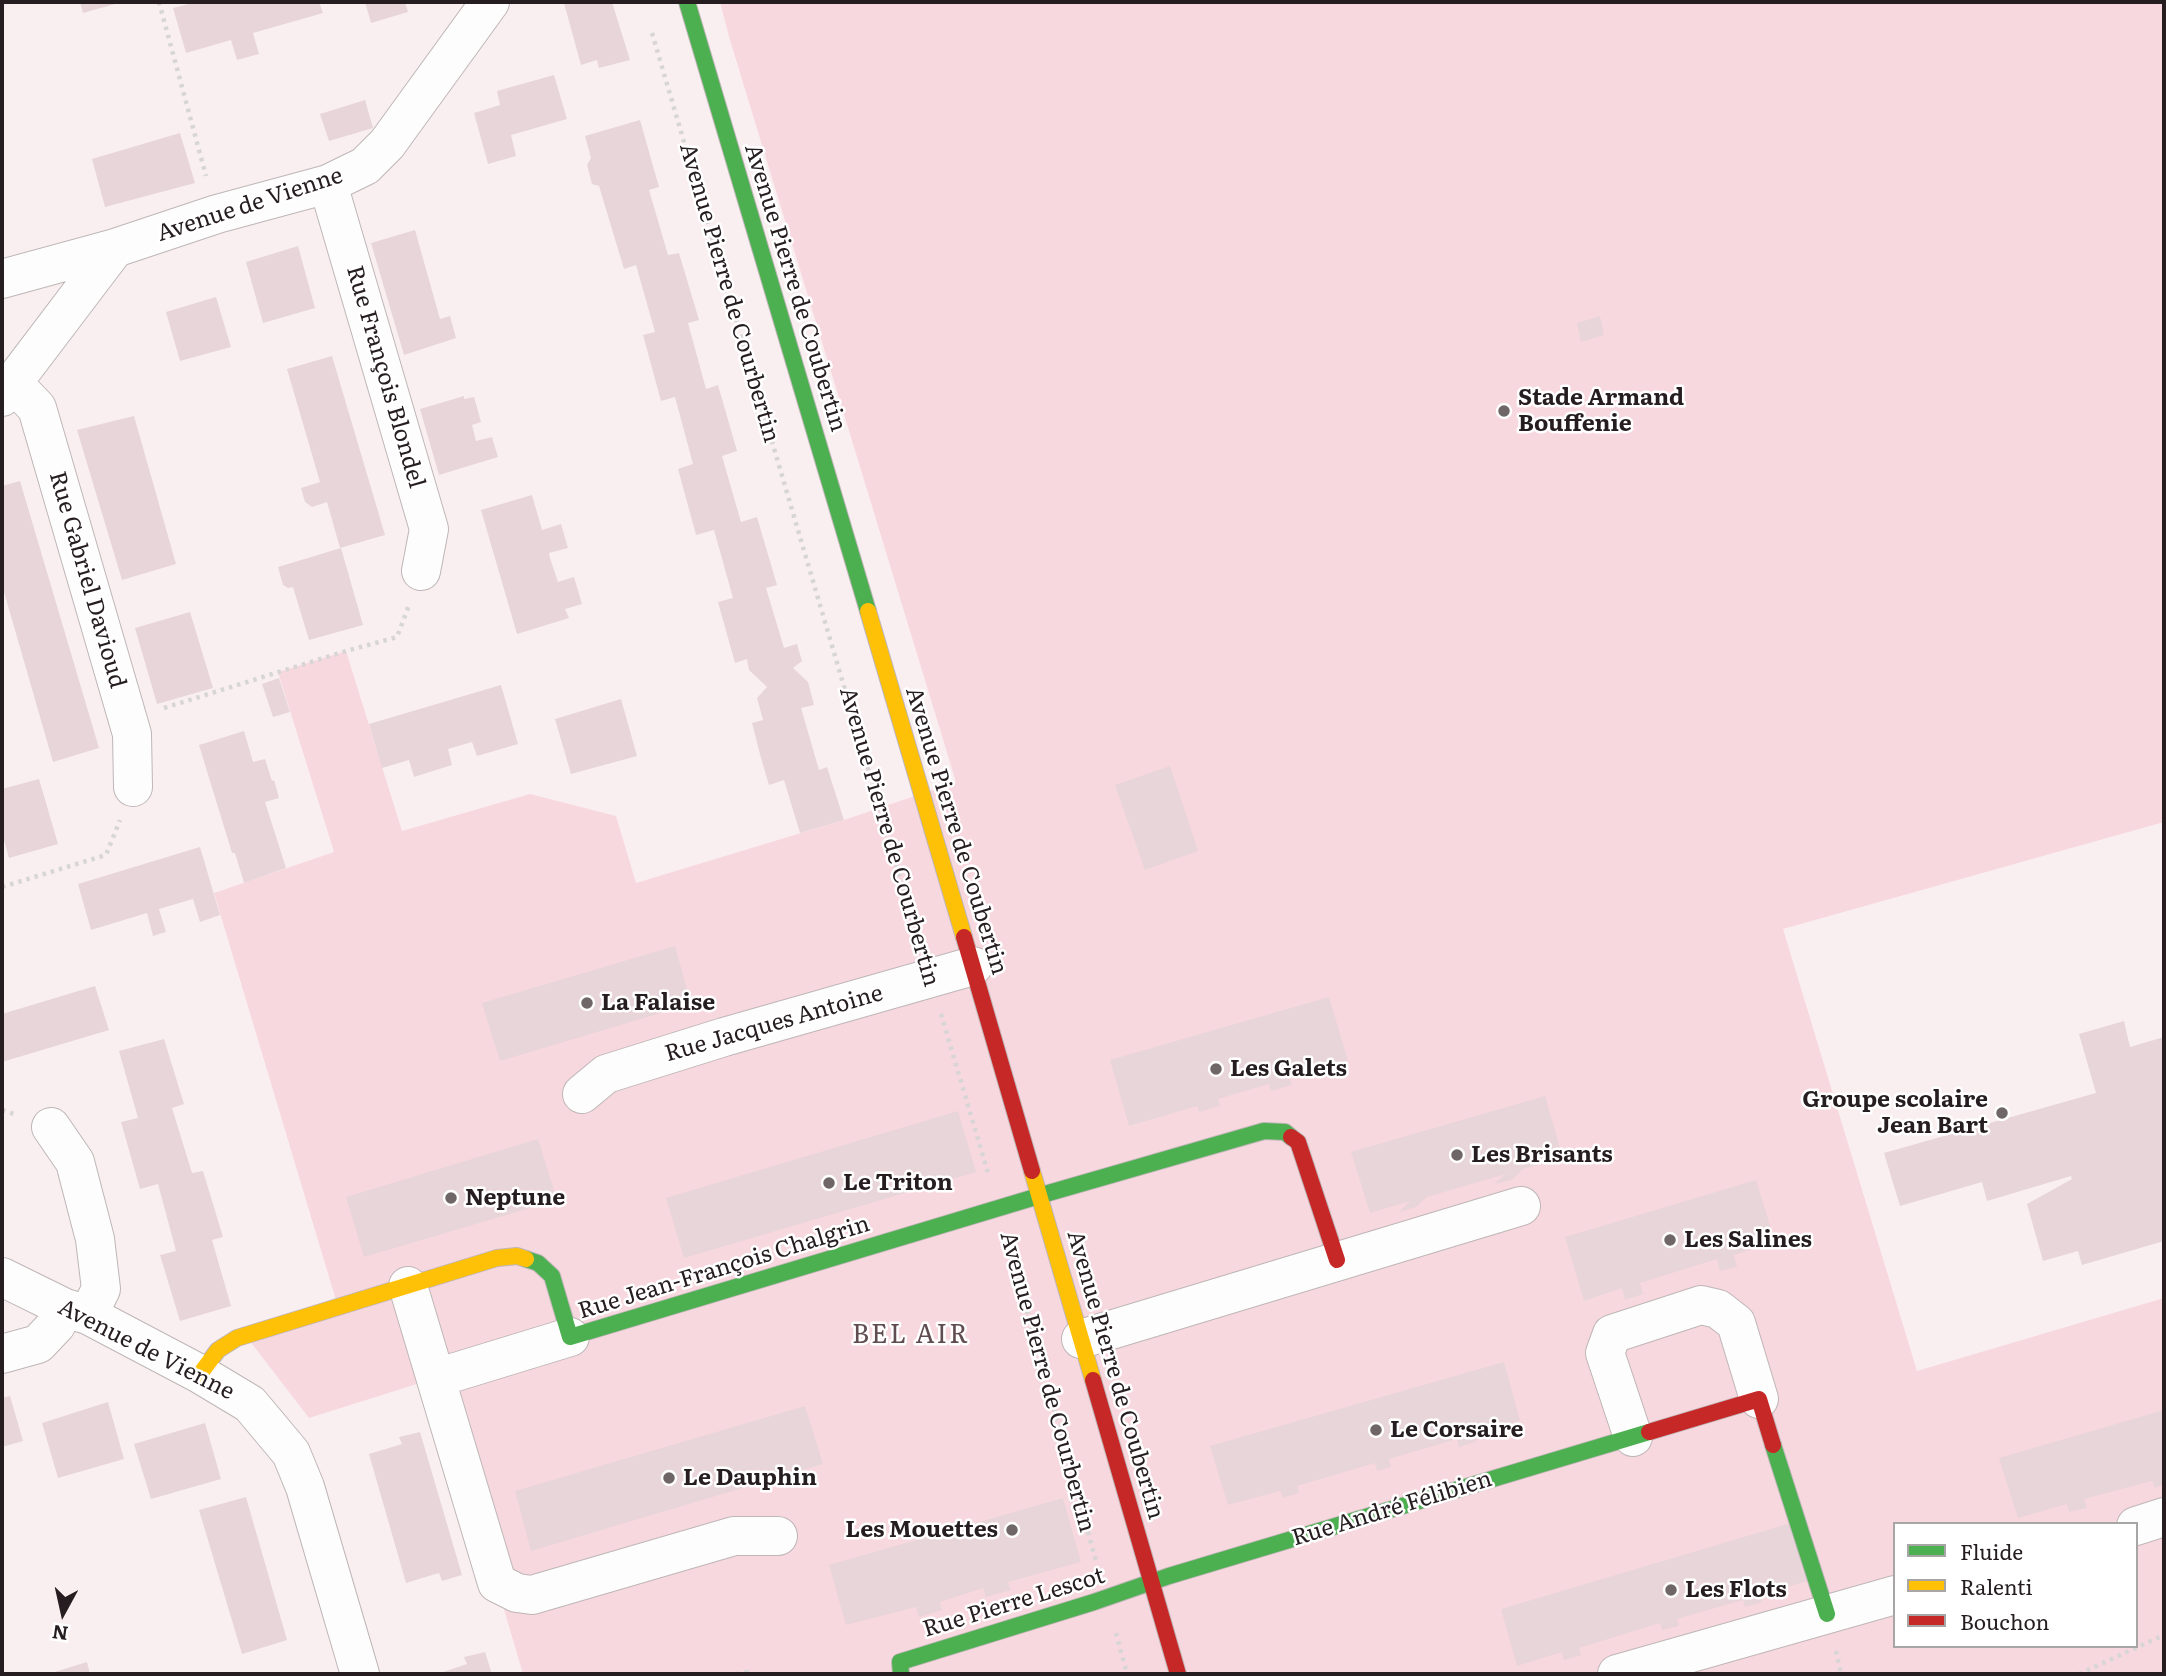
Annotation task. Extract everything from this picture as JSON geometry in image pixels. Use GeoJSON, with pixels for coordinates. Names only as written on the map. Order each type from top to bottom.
{"type":"FeatureCollection","features":[{"type":"Feature","properties":{"kind":"street","name":"Avenue de Vienne"},"geometry":{"type":"LineString","coordinates":[[2,279],[116,248],[217,214],[328,184],[365,166],[387,144],[490,2]]}},
{"type":"Feature","properties":{"kind":"street","name":"Avenue Pierre de Coubertin"},"geometry":{"type":"LineString","coordinates":[[687,2],[973,966],[1178,1674]]}},
{"type":"Feature","properties":{"kind":"street","name":"Rue François Blondel"},"geometry":{"type":"LineString","coordinates":[[328,184],[429,529],[421,571]]}},
{"type":"Feature","properties":{"kind":"street"},"geometry":{"type":"LineString","coordinates":[[7,390],[116,248]]}},
{"type":"Feature","properties":{"kind":"street","name":"Rue Gabriel Davioud"},"geometry":{"type":"LineString","coordinates":[[7,390],[37,408],[132,734],[133,787]]}},
{"type":"Feature","properties":{"kind":"street","name":"Rue Jacques Antoine"},"geometry":{"type":"LineString","coordinates":[[582,1094],[606,1074],[724,1037],[973,966]]}},
{"type":"Feature","properties":{"kind":"street"},"geometry":{"type":"LineString","coordinates":[[2,1354],[38,1344],[102,1289],[95,1239],[75,1162],[51,1127]]}},
{"type":"Feature","properties":{"kind":"street","name":"Rue Jean-François Chalgrin"},"geometry":{"type":"LineString","coordinates":[[200,1374],[218,1350],[237,1338],[497,1258],[517,1256],[538,1263],[552,1276],[570,1337],[1264,1131],[1285,1132],[1298,1142],[1337,1260]]}},
{"type":"Feature","properties":{"kind":"street"},"geometry":{"type":"LineString","coordinates":[[1080,1339],[1521,1206]]}},
{"type":"Feature","properties":{"kind":"street","name":"Avenue de Vienne"},"geometry":{"type":"LineString","coordinates":[[2,1277],[200,1374],[250,1404],[291,1453],[305,1487],[360,1674]]}},
{"type":"Feature","properties":{"kind":"street"},"geometry":{"type":"LineString","coordinates":[[408,1286],[497,1583],[517,1593],[532,1595],[734,1536],[778,1536]]}},
{"type":"Feature","properties":{"kind":"street"},"geometry":{"type":"LineString","coordinates":[[1633,1437],[1605,1353],[1612,1334],[1700,1305],[1717,1309],[1736,1324],[1827,1614]]}},
{"type":"Feature","properties":{"kind":"street"},"geometry":{"type":"LineString","coordinates":[[436,1378],[570,1337]]}},
{"type":"Feature","properties":{"kind":"street","name":"Rue André Félibien"},"geometry":{"type":"LineString","coordinates":[[1152,1583],[1759,1399]]}},
{"type":"Feature","properties":{"kind":"street"},"geometry":{"type":"LineString","coordinates":[[2138,1524],[2164,1517]]}},
{"type":"Feature","properties":{"kind":"street","name":"Rue Pierre Lescot"},"geometry":{"type":"LineString","coordinates":[[901,1674],[900,1662],[1152,1583]]}},
{"type":"Feature","properties":{"kind":"street"},"geometry":{"type":"LineString","coordinates":[[1617,1674],[1893,1596]]}},
{"type":"Feature","properties":{"kind":"path"},"geometry":{"type":"LineString","coordinates":[[159,2],[217,214]]}},
{"type":"Feature","properties":{"kind":"path","name":"Avenue Pierre de Courbertin"},"geometry":{"type":"LineString","coordinates":[[651,29],[999,1209],[1128,1674]]}},
{"type":"Feature","properties":{"kind":"path"},"geometry":{"type":"LineString","coordinates":[[128,719],[397,637],[421,571]]}},
{"type":"Feature","properties":{"kind":"path"},"geometry":{"type":"LineString","coordinates":[[2,887],[106,855],[133,787]]}},
{"type":"Feature","properties":{"kind":"path"},"geometry":{"type":"LineString","coordinates":[[2138,1648],[2164,1636]]}},
{"type":"Feature","properties":{"kind":"path"},"geometry":{"type":"LineString","coordinates":[[2079,1674],[2137,1648]]}},
{"type":"Feature","properties":{"kind":"path"},"geometry":{"type":"LineString","coordinates":[[736,1674],[747,1672],[744,1674]]}},
{"type":"Feature","properties":{"kind":"shaded area"},"geometry":{"type":"Polygon","coordinates":[[[720,2],[2164,2],[2164,822],[1783,929],[1917,1371],[2164,1298],[2164,1674],[523,1674],[436,1378],[309,1418],[246,1336],[338,1307],[214,893],[334,852],[278,672],[346,651],[402,831],[530,794],[616,816],[636,883],[844,820],[956,782],[720,2]]]}},
{"type":"Feature","properties":{"kind":"building"},"geometry":{"type":"Polygon","coordinates":[[[80,2],[119,2],[119,3],[83,13],[80,2]]]}},
{"type":"Feature","properties":{"kind":"building"},"geometry":{"type":"Polygon","coordinates":[[[197,2],[319,2],[323,13],[253,33],[259,54],[237,60],[231,40],[186,53],[173,8],[197,2]]]}},
{"type":"Feature","properties":{"kind":"building"},"geometry":{"type":"Polygon","coordinates":[[[365,2],[405,2],[408,12],[371,23],[365,2]]]}},
{"type":"Feature","properties":{"kind":"building"},"geometry":{"type":"Polygon","coordinates":[[[612,2],[630,60],[599,68],[597,60],[581,65],[564,3],[612,2]]]}},
{"type":"Feature","properties":{"kind":"building"},"geometry":{"type":"Polygon","coordinates":[[[554,75],[567,119],[511,135],[516,156],[488,164],[474,113],[500,105],[497,91],[554,75]]]}},
{"type":"Feature","properties":{"kind":"building"},"geometry":{"type":"Polygon","coordinates":[[[365,100],[373,128],[329,141],[320,114],[365,100]]]}},
{"type":"Feature","properties":{"kind":"building"},"geometry":{"type":"Polygon","coordinates":[[[640,120],[659,187],[649,190],[668,255],[679,253],[699,320],[688,323],[706,389],[718,385],[737,451],[722,456],[741,522],[757,517],[777,585],[766,588],[784,648],[797,644],[802,661],[793,668],[808,682],[814,705],[801,708],[819,770],[827,767],[844,820],[800,833],[784,780],[769,785],[761,758],[752,723],[763,720],[757,698],[767,687],[749,670],[747,659],[735,663],[718,602],[733,598],[714,530],[696,535],[678,469],[693,464],[675,397],[661,401],[643,335],[655,332],[636,265],[624,269],[599,186],[592,184],[587,165],[591,158],[585,136],[640,120]]]}},
{"type":"Feature","properties":{"kind":"building"},"geometry":{"type":"Polygon","coordinates":[[[180,133],[195,183],[105,207],[92,159],[180,133]]]}},
{"type":"Feature","properties":{"kind":"building"},"geometry":{"type":"Polygon","coordinates":[[[415,230],[440,319],[450,316],[456,338],[404,355],[371,243],[415,230]]]}},
{"type":"Feature","properties":{"kind":"building"},"geometry":{"type":"Polygon","coordinates":[[[298,246],[315,308],[263,323],[246,262],[298,246]]]}},
{"type":"Feature","properties":{"kind":"building"},"geometry":{"type":"Polygon","coordinates":[[[216,297],[231,347],[180,361],[166,312],[216,297]]]}},
{"type":"Feature","properties":{"kind":"building"},"geometry":{"type":"Polygon","coordinates":[[[1600,316],[1604,335],[1581,342],[1577,323],[1600,316]]]}},
{"type":"Feature","properties":{"kind":"building"},"geometry":{"type":"Polygon","coordinates":[[[332,356],[385,535],[340,548],[327,502],[312,507],[305,502],[301,488],[320,482],[287,369],[332,356]]]}},
{"type":"Feature","properties":{"kind":"building"},"geometry":{"type":"Polygon","coordinates":[[[464,396],[464,399],[474,397],[481,422],[472,425],[476,441],[492,437],[498,457],[439,475],[420,409],[464,396]]]}},
{"type":"Feature","properties":{"kind":"building"},"geometry":{"type":"Polygon","coordinates":[[[134,416],[176,564],[122,580],[77,430],[134,416]]]}},
{"type":"Feature","properties":{"kind":"building"},"geometry":{"type":"Polygon","coordinates":[[[20,481],[99,748],[53,762],[2,585],[2,486],[20,481]]]}},
{"type":"Feature","properties":{"kind":"building"},"geometry":{"type":"Polygon","coordinates":[[[532,495],[542,530],[561,524],[568,548],[549,553],[550,558],[558,582],[574,577],[582,604],[565,609],[569,618],[517,634],[481,510],[532,495]]]}},
{"type":"Feature","properties":{"kind":"building"},"geometry":{"type":"Polygon","coordinates":[[[341,548],[363,625],[309,640],[293,587],[283,585],[278,567],[341,548]]]}},
{"type":"Feature","properties":{"kind":"building"},"geometry":{"type":"Polygon","coordinates":[[[190,612],[213,688],[157,704],[135,628],[190,612]]]}},
{"type":"Feature","properties":{"kind":"building"},"geometry":{"type":"Polygon","coordinates":[[[279,678],[290,712],[273,717],[262,684],[279,678]]]}},
{"type":"Feature","properties":{"kind":"building"},"geometry":{"type":"Polygon","coordinates":[[[501,685],[518,744],[477,756],[472,742],[448,749],[452,765],[414,777],[409,760],[382,768],[369,724],[501,685]]]}},
{"type":"Feature","properties":{"kind":"building"},"geometry":{"type":"Polygon","coordinates":[[[621,699],[637,756],[571,774],[555,719],[621,699]]]}},
{"type":"Feature","properties":{"kind":"building"},"geometry":{"type":"Polygon","coordinates":[[[244,731],[253,762],[265,759],[272,781],[274,780],[279,798],[265,802],[286,868],[244,883],[235,853],[232,853],[199,745],[244,731]]]}},
{"type":"Feature","properties":{"kind":"building"},"geometry":{"type":"Polygon","coordinates":[[[1170,766],[1198,851],[1145,870],[1115,785],[1170,766]]]}},
{"type":"Feature","properties":{"kind":"building"},"geometry":{"type":"Polygon","coordinates":[[[39,779],[58,844],[9,858],[2,833],[2,789],[39,779]]]}},
{"type":"Feature","properties":{"kind":"building"},"geometry":{"type":"Polygon","coordinates":[[[200,847],[220,915],[200,922],[193,899],[159,909],[166,932],[153,936],[147,913],[91,930],[78,884],[200,847]]]}},
{"type":"Feature","properties":{"kind":"building","name":"La Falaise"},"geometry":{"type":"Polygon","coordinates":[[[675,946],[691,1004],[500,1061],[482,1003],[675,946]]]}},
{"type":"Feature","properties":{"kind":"building"},"geometry":{"type":"Polygon","coordinates":[[[95,986],[109,1030],[2,1062],[2,1014],[95,986]]]}},
{"type":"Feature","properties":{"kind":"building","name":"Les Galets"},"geometry":{"type":"Polygon","coordinates":[[[1329,997],[1348,1061],[1290,1077],[1292,1085],[1271,1091],[1269,1084],[1218,1099],[1220,1106],[1199,1112],[1197,1106],[1129,1126],[1110,1060],[1329,997]]]}},
{"type":"Feature","properties":{"kind":"building"},"geometry":{"type":"Polygon","coordinates":[[[2124,1021],[2130,1047],[2164,1037],[2164,1241],[2082,1265],[2078,1251],[2043,1261],[2027,1204],[2072,1179],[2071,1176],[1987,1201],[1982,1182],[1900,1206],[1884,1153],[2096,1093],[2079,1034],[2124,1021]]]}},
{"type":"Feature","properties":{"kind":"building"},"geometry":{"type":"Polygon","coordinates":[[[164,1039],[184,1104],[172,1108],[192,1173],[203,1171],[223,1237],[212,1240],[231,1306],[180,1321],[160,1255],[176,1251],[158,1184],[140,1189],[121,1122],[138,1118],[119,1051],[164,1039]]]}},
{"type":"Feature","properties":{"kind":"building","name":"Les Brisants"},"geometry":{"type":"Polygon","coordinates":[[[1545,1096],[1563,1158],[1523,1169],[1511,1180],[1494,1184],[1506,1174],[1427,1197],[1416,1207],[1399,1212],[1410,1201],[1370,1213],[1351,1152],[1545,1096]]]}},
{"type":"Feature","properties":{"kind":"building","name":"Le Triton"},"geometry":{"type":"Polygon","coordinates":[[[958,1111],[976,1172],[684,1258],[666,1198],[958,1111]]]}},
{"type":"Feature","properties":{"kind":"building","name":"Neptune"},"geometry":{"type":"Polygon","coordinates":[[[538,1139],[557,1200],[364,1257],[346,1197],[538,1139]]]}},
{"type":"Feature","properties":{"kind":"building","name":"Les Salines"},"geometry":{"type":"Polygon","coordinates":[[[1756,1180],[1775,1242],[1734,1255],[1737,1267],[1720,1271],[1717,1259],[1640,1283],[1643,1294],[1625,1300],[1622,1288],[1584,1301],[1565,1237],[1756,1180]]]}},
{"type":"Feature","properties":{"kind":"building","name":"Le Corsaire"},"geometry":{"type":"Polygon","coordinates":[[[1504,1362],[1520,1421],[1474,1435],[1476,1442],[1459,1447],[1457,1439],[1389,1459],[1391,1467],[1377,1471],[1375,1463],[1297,1486],[1299,1493],[1283,1498],[1280,1491],[1228,1505],[1210,1446],[1504,1362]]]}},
{"type":"Feature","properties":{"kind":"building"},"geometry":{"type":"Polygon","coordinates":[[[10,1396],[23,1441],[2,1447],[2,1398],[10,1396]]]}},
{"type":"Feature","properties":{"kind":"building"},"geometry":{"type":"Polygon","coordinates":[[[108,1402],[124,1459],[58,1478],[42,1423],[108,1402]]]}},
{"type":"Feature","properties":{"kind":"building","name":"Le Dauphin"},"geometry":{"type":"Polygon","coordinates":[[[805,1406],[823,1464],[531,1551],[515,1491],[805,1406]]]}},
{"type":"Feature","properties":{"kind":"building"},"geometry":{"type":"Polygon","coordinates":[[[2164,1410],[2164,1484],[2155,1488],[2152,1481],[2084,1499],[2087,1508],[2069,1512],[2067,1504],[2018,1518],[1999,1458],[2164,1410]]]}},
{"type":"Feature","properties":{"kind":"building"},"geometry":{"type":"Polygon","coordinates":[[[205,1423],[221,1479],[151,1499],[134,1444],[205,1423]]]}},
{"type":"Feature","properties":{"kind":"building"},"geometry":{"type":"Polygon","coordinates":[[[420,1432],[462,1575],[442,1581],[439,1573],[406,1583],[369,1454],[402,1444],[399,1437],[420,1432]]]}},
{"type":"Feature","properties":{"kind":"building"},"geometry":{"type":"Polygon","coordinates":[[[246,1497],[287,1640],[242,1654],[199,1510],[246,1497]]]}},
{"type":"Feature","properties":{"kind":"building","name":"Les Mouettes"},"geometry":{"type":"Polygon","coordinates":[[[1063,1498],[1081,1562],[1008,1582],[1011,1590],[986,1597],[983,1588],[940,1602],[942,1610],[919,1617],[916,1607],[846,1625],[829,1565],[1063,1498]]]}},
{"type":"Feature","properties":{"kind":"building","name":"Les Flots"},"geometry":{"type":"Polygon","coordinates":[[[1791,1523],[1808,1581],[1759,1595],[1762,1602],[1745,1607],[1743,1600],[1677,1619],[1679,1626],[1662,1630],[1660,1623],[1579,1648],[1581,1655],[1564,1660],[1562,1652],[1517,1666],[1501,1609],[1791,1523]]]}},
{"type":"Feature","properties":{"kind":"building"},"geometry":{"type":"Polygon","coordinates":[[[485,1652],[492,1674],[437,1674],[467,1664],[464,1657],[485,1652]]]}},
{"type":"Feature","properties":{"kind":"building"},"geometry":{"type":"Polygon","coordinates":[[[87,1662],[90,1674],[48,1674],[87,1662]]]}},
{"type":"Feature","properties":{"kind":"traffic: fast"},"geometry":{"type":"LineString","coordinates":[[687,2],[868,611]]}},
{"type":"Feature","properties":{"kind":"traffic: fast"},"geometry":{"type":"LineString","coordinates":[[526,1259],[538,1263],[552,1276],[570,1337],[1264,1131],[1285,1132],[1291,1137]]}},
{"type":"Feature","properties":{"kind":"traffic: fast"},"geometry":{"type":"LineString","coordinates":[[901,1674],[900,1662],[1169,1576],[1649,1432]]}},
{"type":"Feature","properties":{"kind":"traffic: fast"},"geometry":{"type":"LineString","coordinates":[[1773,1445],[1827,1614]]}},
{"type":"Feature","properties":{"kind":"traffic: slow"},"geometry":{"type":"LineString","coordinates":[[868,611],[964,937]]}},
{"type":"Feature","properties":{"kind":"traffic: slow"},"geometry":{"type":"LineString","coordinates":[[1032,1171],[1093,1380]]}},
{"type":"Feature","properties":{"kind":"traffic: slow"},"geometry":{"type":"LineString","coordinates":[[200,1374],[218,1350],[237,1338],[497,1258],[517,1256],[526,1259]]}},
{"type":"Feature","properties":{"kind":"traffic: jam"},"geometry":{"type":"LineString","coordinates":[[964,937],[1032,1171]]}},
{"type":"Feature","properties":{"kind":"traffic: jam"},"geometry":{"type":"LineString","coordinates":[[1291,1137],[1298,1142],[1337,1260]]}},
{"type":"Feature","properties":{"kind":"traffic: jam"},"geometry":{"type":"LineString","coordinates":[[1093,1380],[1178,1674]]}},
{"type":"Feature","properties":{"kind":"traffic: jam"},"geometry":{"type":"LineString","coordinates":[[1649,1432],[1759,1399],[1773,1445]]}},
{"type":"Feature","properties":{"kind":"place","name":"Stade Armand Bouffenie"},"geometry":{"type":"Point","coordinates":[1504,411]}},
{"type":"Feature","properties":{"kind":"place","name":"La Falaise"},"geometry":{"type":"Point","coordinates":[587,1003]}},
{"type":"Feature","properties":{"kind":"place","name":"Les Galets"},"geometry":{"type":"Point","coordinates":[1216,1069]}},
{"type":"Feature","properties":{"kind":"place","name":"Groupe scolaire Jean Bart"},"geometry":{"type":"Point","coordinates":[2002,1113]}},
{"type":"Feature","properties":{"kind":"place","name":"Les Brisants"},"geometry":{"type":"Point","coordinates":[1457,1155]}},
{"type":"Feature","properties":{"kind":"place","name":"Le Triton"},"geometry":{"type":"Point","coordinates":[829,1183]}},
{"type":"Feature","properties":{"kind":"place","name":"Neptune"},"geometry":{"type":"Point","coordinates":[451,1198]}},
{"type":"Feature","properties":{"kind":"place","name":"Les Salines"},"geometry":{"type":"Point","coordinates":[1670,1240]}},
{"type":"Feature","properties":{"kind":"place","name":"Le Corsaire"},"geometry":{"type":"Point","coordinates":[1376,1430]}},
{"type":"Feature","properties":{"kind":"place","name":"Le Dauphin"},"geometry":{"type":"Point","coordinates":[669,1478]}},
{"type":"Feature","properties":{"kind":"place","name":"Les Mouettes"},"geometry":{"type":"Point","coordinates":[1012,1530]}},
{"type":"Feature","properties":{"kind":"place","name":"Les Flots"},"geometry":{"type":"Point","coordinates":[1671,1590]}},
{"type":"Feature","properties":{"kind":"district","name":"BEL AIR"},"geometry":{"type":"Point","coordinates":[911,1335]}}]}
